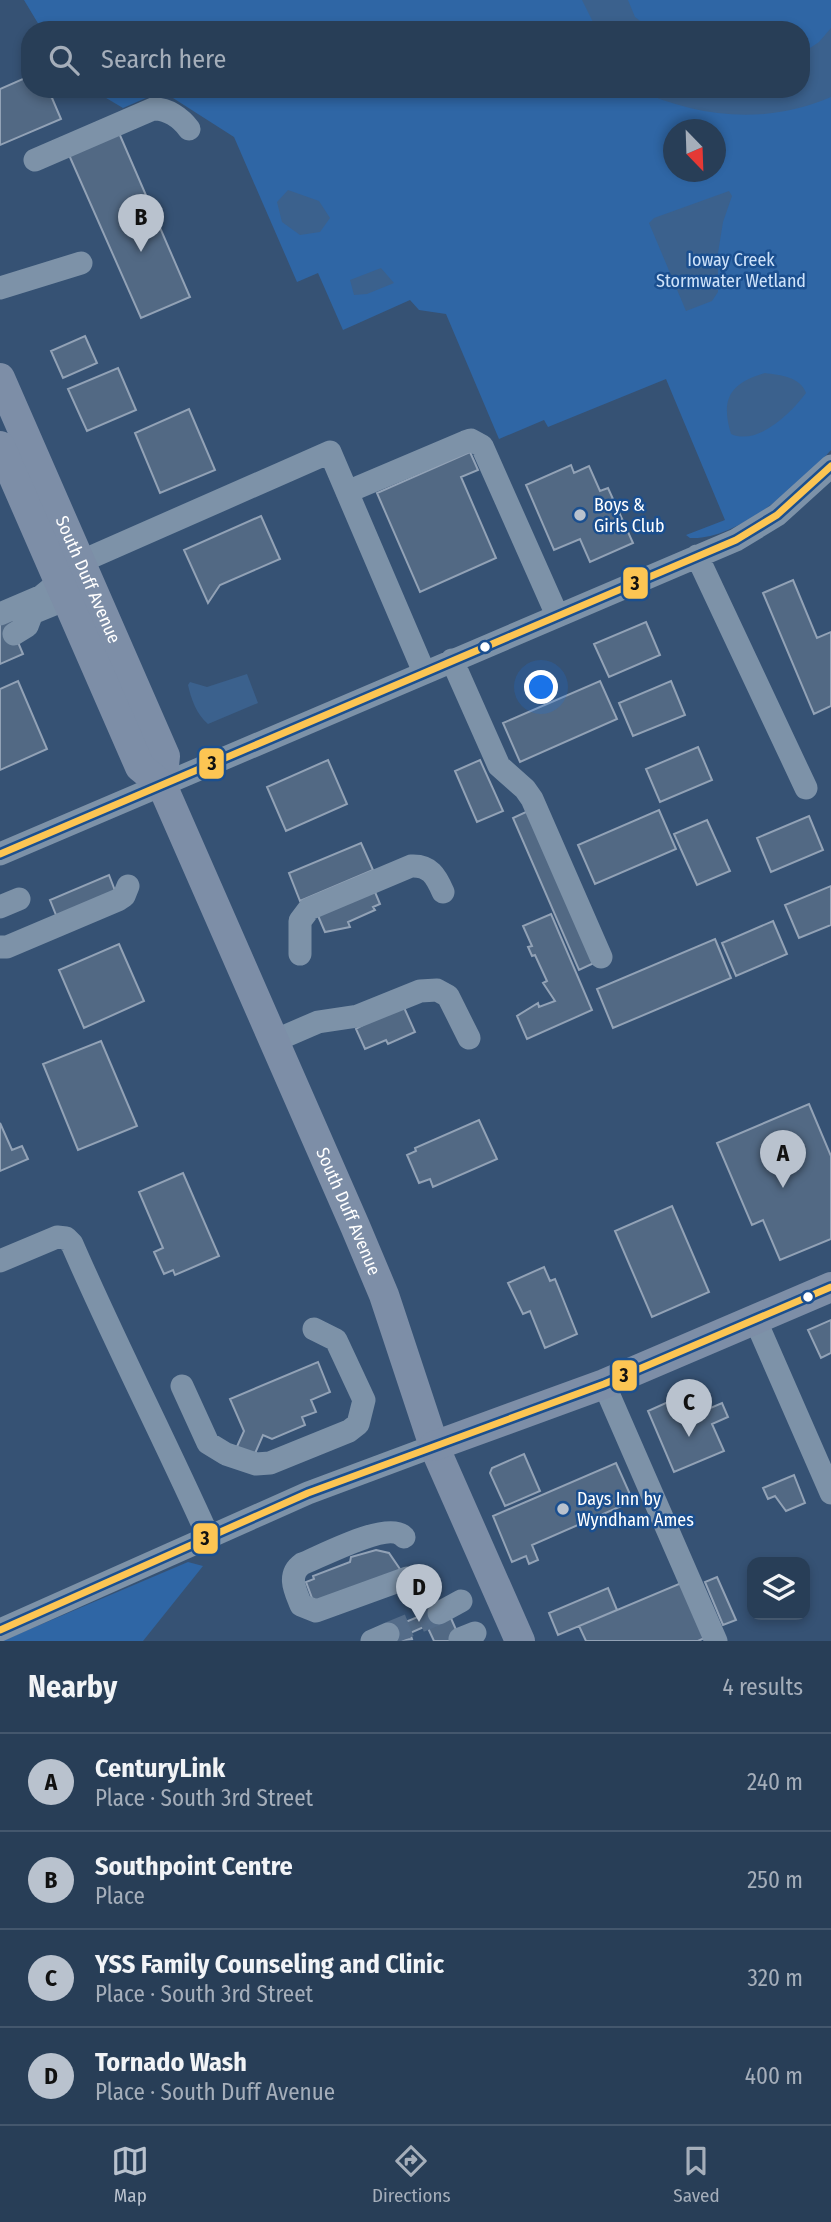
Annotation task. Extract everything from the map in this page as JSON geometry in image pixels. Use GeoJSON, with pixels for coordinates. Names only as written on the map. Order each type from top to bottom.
{"type":"FeatureCollection","features":[{"type":"Feature","properties":{"kind":"main road","name":"South Duff Avenue"},"geometry":{"type":"LineString","coordinates":[[0,378],[69,582],[140,767],[162,785],[369,1258],[434,1446],[520,1641]]}},
{"type":"Feature","properties":{"kind":"main road","name":"South Duff Avenue"},"geometry":{"type":"LineString","coordinates":[[0,446],[9,492],[69,582],[165,755],[162,785]]}},
{"type":"Feature","properties":{"kind":"main road"},"geometry":{"type":"LineString","coordinates":[[434,1446],[604,1384],[831,1287]]}},
{"type":"Feature","properties":{"kind":"street"},"geometry":{"type":"LineString","coordinates":[[35,160],[153,109],[166,111],[183,122],[189,130]]}},
{"type":"Feature","properties":{"kind":"street"},"geometry":{"type":"LineString","coordinates":[[0,288],[81,263]]}},
{"type":"Feature","properties":{"kind":"street"},"geometry":{"type":"LineString","coordinates":[[347,492],[464,442],[477,442],[482,446],[557,615]]}},
{"type":"Feature","properties":{"kind":"street"},"geometry":{"type":"LineString","coordinates":[[0,614],[42,596],[330,452],[424,672]]}},
{"type":"Feature","properties":{"kind":"street"},"geometry":{"type":"LineString","coordinates":[[0,854],[757,529],[777,515],[831,466]]}},
{"type":"Feature","properties":{"kind":"street"},"geometry":{"type":"LineString","coordinates":[[697,556],[806,789]]}},
{"type":"Feature","properties":{"kind":"street"},"geometry":{"type":"LineString","coordinates":[[14,634],[27,626],[32,613],[57,604],[69,582]]}},
{"type":"Feature","properties":{"kind":"street"},"geometry":{"type":"LineString","coordinates":[[452,660],[499,766],[526,789],[533,799],[601,957]]}},
{"type":"Feature","properties":{"kind":"street"},"geometry":{"type":"LineString","coordinates":[[300,954],[303,914],[322,904],[411,866],[422,865],[430,870],[443,892]]}},
{"type":"Feature","properties":{"kind":"street"},"geometry":{"type":"LineString","coordinates":[[0,947],[7,947],[118,900],[124,896],[128,886]]}},
{"type":"Feature","properties":{"kind":"street"},"geometry":{"type":"LineString","coordinates":[[274,1041],[318,1022],[358,1016],[420,990],[437,990],[447,996],[469,1038]]}},
{"type":"Feature","properties":{"kind":"street"},"geometry":{"type":"LineString","coordinates":[[0,1261],[57,1237],[66,1238],[72,1244],[121,1357],[162,1434],[208,1536]]}},
{"type":"Feature","properties":{"kind":"street"},"geometry":{"type":"LineString","coordinates":[[755,1319],[831,1493]]}},
{"type":"Feature","properties":{"kind":"street"},"geometry":{"type":"LineString","coordinates":[[183,1386],[208,1443],[226,1454],[256,1464],[270,1464],[349,1431],[358,1424],[364,1400],[336,1340],[314,1329]]}},
{"type":"Feature","properties":{"kind":"street"},"geometry":{"type":"LineString","coordinates":[[604,1384],[716,1641]]}},
{"type":"Feature","properties":{"kind":"street"},"geometry":{"type":"LineString","coordinates":[[0,1630],[308,1493],[434,1446]]}},
{"type":"Feature","properties":{"kind":"street"},"geometry":{"type":"LineString","coordinates":[[404,1537],[394,1531],[379,1532],[302,1564],[295,1570],[293,1581],[301,1605],[316,1611],[407,1578]]}},
{"type":"Feature","properties":{"kind":"street"},"geometry":{"type":"LineString","coordinates":[[439,1613],[461,1601]]}},
{"type":"Feature","properties":{"kind":"green space","name":"Ioway Creek Stormwater Wetland"},"geometry":{"type":"Polygon","coordinates":[[[24,0],[831,0],[831,450],[786,493],[748,520],[708,536],[690,538],[686,535],[725,520],[666,379],[548,427],[544,420],[499,439],[446,314],[419,310],[410,300],[343,330],[318,273],[297,282],[234,137],[173,98],[810,98],[810,21],[37,21],[24,0]]]}},
{"type":"Feature","properties":{"kind":"green space"},"geometry":{"type":"Polygon","coordinates":[[[106,98],[146,98],[123,108],[106,98]]]}},
{"type":"Feature","properties":{"kind":"green space"},"geometry":{"type":"Polygon","coordinates":[[[188,1562],[203,1566],[143,1641],[2,1641],[188,1562]]]}},
{"type":"Feature","properties":{"kind":"shaded area"},"geometry":{"type":"Polygon","coordinates":[[[582,0],[628,0],[635,17],[640,21],[592,21],[582,0]]]}},
{"type":"Feature","properties":{"kind":"shaded area"},"geometry":{"type":"Polygon","coordinates":[[[831,28],[831,97],[807,106],[782,112],[733,114],[708,112],[658,98],[810,98],[810,48],[831,28]]]}},
{"type":"Feature","properties":{"kind":"shaded area"},"geometry":{"type":"Polygon","coordinates":[[[288,190],[319,201],[330,218],[320,232],[300,235],[282,222],[277,202],[288,190]]]}},
{"type":"Feature","properties":{"kind":"shaded area"},"geometry":{"type":"Polygon","coordinates":[[[729,191],[732,196],[723,222],[718,253],[718,292],[712,301],[686,311],[649,223],[654,218],[729,191]]]}},
{"type":"Feature","properties":{"kind":"shaded area"},"geometry":{"type":"Polygon","coordinates":[[[381,268],[394,283],[367,294],[354,295],[350,280],[381,268]]]}},
{"type":"Feature","properties":{"kind":"shaded area"},"geometry":{"type":"Polygon","coordinates":[[[765,373],[795,380],[806,393],[792,410],[763,432],[741,437],[731,434],[727,411],[731,394],[744,382],[765,373]]]}},
{"type":"Feature","properties":{"kind":"shaded area"},"geometry":{"type":"Polygon","coordinates":[[[247,674],[258,703],[208,724],[193,701],[188,685],[190,682],[207,687],[247,674]]]}},
{"type":"Feature","properties":{"kind":"building"},"geometry":{"type":"Polygon","coordinates":[[[21,80],[21,98],[52,98],[61,119],[0,145],[0,89],[21,80]]]}},
{"type":"Feature","properties":{"kind":"building"},"geometry":{"type":"Polygon","coordinates":[[[119,133],[190,297],[141,318],[69,155],[119,133]]]}},
{"type":"Feature","properties":{"kind":"building"},"geometry":{"type":"Polygon","coordinates":[[[85,336],[97,363],[63,378],[51,351],[85,336]]]}},
{"type":"Feature","properties":{"kind":"building"},"geometry":{"type":"Polygon","coordinates":[[[118,368],[136,410],[87,431],[68,389],[118,368]]]}},
{"type":"Feature","properties":{"kind":"building"},"geometry":{"type":"Polygon","coordinates":[[[189,409],[215,470],[160,493],[135,433],[189,409]]]}},
{"type":"Feature","properties":{"kind":"building"},"geometry":{"type":"Polygon","coordinates":[[[470,452],[478,470],[461,477],[496,558],[420,592],[377,493],[470,452]]]}},
{"type":"Feature","properties":{"kind":"building","name":"Boys & Girls Club"},"geometry":{"type":"Polygon","coordinates":[[[571,465],[574,473],[589,466],[600,491],[608,488],[633,543],[590,562],[580,539],[554,550],[526,485],[571,465]]]}},
{"type":"Feature","properties":{"kind":"building"},"geometry":{"type":"Polygon","coordinates":[[[261,516],[280,559],[220,585],[208,603],[184,550],[261,516]]]}},
{"type":"Feature","properties":{"kind":"building"},"geometry":{"type":"Polygon","coordinates":[[[793,580],[817,638],[831,632],[831,706],[814,714],[763,593],[793,580]]]}},
{"type":"Feature","properties":{"kind":"building"},"geometry":{"type":"Polygon","coordinates":[[[16,612],[20,622],[11,626],[23,654],[0,664],[0,619],[16,612]]]}},
{"type":"Feature","properties":{"kind":"building"},"geometry":{"type":"Polygon","coordinates":[[[646,622],[660,655],[609,677],[594,644],[646,622]]]}},
{"type":"Feature","properties":{"kind":"building"},"geometry":{"type":"Polygon","coordinates":[[[18,681],[47,749],[0,770],[0,689],[18,681]]]}},
{"type":"Feature","properties":{"kind":"building"},"geometry":{"type":"Polygon","coordinates":[[[600,681],[617,719],[520,762],[503,723],[600,681]]]}},
{"type":"Feature","properties":{"kind":"building"},"geometry":{"type":"Polygon","coordinates":[[[671,681],[685,715],[633,736],[619,703],[671,681]]]}},
{"type":"Feature","properties":{"kind":"building"},"geometry":{"type":"Polygon","coordinates":[[[698,747],[712,780],[660,802],[646,769],[698,747]]]}},
{"type":"Feature","properties":{"kind":"building"},"geometry":{"type":"Polygon","coordinates":[[[328,760],[347,804],[286,831],[267,787],[328,760]]]}},
{"type":"Feature","properties":{"kind":"building"},"geometry":{"type":"Polygon","coordinates":[[[480,760],[503,811],[477,822],[455,771],[480,760]]]}},
{"type":"Feature","properties":{"kind":"building"},"geometry":{"type":"Polygon","coordinates":[[[659,810],[676,849],[595,884],[578,845],[659,810]]]}},
{"type":"Feature","properties":{"kind":"building"},"geometry":{"type":"Polygon","coordinates":[[[528,811],[594,963],[579,970],[513,818],[528,811]]]}},
{"type":"Feature","properties":{"kind":"building"},"geometry":{"type":"Polygon","coordinates":[[[809,816],[823,850],[771,872],[757,838],[809,816]]]}},
{"type":"Feature","properties":{"kind":"building"},"geometry":{"type":"Polygon","coordinates":[[[707,820],[730,871],[697,885],[674,834],[707,820]]]}},
{"type":"Feature","properties":{"kind":"building"},"geometry":{"type":"Polygon","coordinates":[[[361,843],[373,870],[300,901],[289,873],[361,843]]]}},
{"type":"Feature","properties":{"kind":"building"},"geometry":{"type":"Polygon","coordinates":[[[109,875],[117,896],[58,920],[50,900],[109,875]]]}},
{"type":"Feature","properties":{"kind":"building"},"geometry":{"type":"Polygon","coordinates":[[[831,886],[831,925],[799,938],[785,905],[831,886]]]}},
{"type":"Feature","properties":{"kind":"building"},"geometry":{"type":"Polygon","coordinates":[[[375,892],[380,904],[373,907],[375,910],[348,922],[350,927],[325,932],[316,911],[375,892]]]}},
{"type":"Feature","properties":{"kind":"building"},"geometry":{"type":"Polygon","coordinates":[[[551,914],[592,1010],[527,1039],[517,1016],[538,1003],[539,1007],[555,1001],[543,983],[547,981],[535,955],[532,956],[528,947],[532,946],[523,926],[551,914]]]}},
{"type":"Feature","properties":{"kind":"building"},"geometry":{"type":"Polygon","coordinates":[[[773,921],[787,954],[736,976],[722,943],[773,921]]]}},
{"type":"Feature","properties":{"kind":"building"},"geometry":{"type":"Polygon","coordinates":[[[715,939],[731,978],[613,1028],[597,989],[715,939]]]}},
{"type":"Feature","properties":{"kind":"building"},"geometry":{"type":"Polygon","coordinates":[[[119,944],[144,1001],[84,1028],[59,970],[119,944]]]}},
{"type":"Feature","properties":{"kind":"building"},"geometry":{"type":"Polygon","coordinates":[[[402,1003],[415,1032],[388,1044],[386,1040],[365,1049],[356,1029],[402,1003]]]}},
{"type":"Feature","properties":{"kind":"building"},"geometry":{"type":"Polygon","coordinates":[[[101,1041],[137,1126],[78,1150],[43,1064],[101,1041]]]}},
{"type":"Feature","properties":{"kind":"building"},"geometry":{"type":"Polygon","coordinates":[[[809,1104],[831,1156],[831,1239],[780,1260],[763,1220],[752,1225],[717,1143],[809,1104]]]}},
{"type":"Feature","properties":{"kind":"building"},"geometry":{"type":"Polygon","coordinates":[[[479,1120],[497,1159],[433,1187],[430,1179],[419,1183],[407,1155],[416,1151],[415,1148],[479,1120]]]}},
{"type":"Feature","properties":{"kind":"building"},"geometry":{"type":"Polygon","coordinates":[[[0,1123],[12,1150],[22,1146],[28,1159],[0,1171],[0,1123]]]}},
{"type":"Feature","properties":{"kind":"building"},"geometry":{"type":"Polygon","coordinates":[[[183,1173],[219,1256],[175,1275],[173,1270],[164,1274],[154,1252],[163,1248],[139,1192],[183,1173]]]}},
{"type":"Feature","properties":{"kind":"building"},"geometry":{"type":"Polygon","coordinates":[[[672,1206],[709,1292],[652,1317],[615,1231],[672,1206]]]}},
{"type":"Feature","properties":{"kind":"building"},"geometry":{"type":"Polygon","coordinates":[[[544,1267],[550,1281],[555,1279],[577,1334],[545,1348],[530,1311],[523,1314],[508,1283],[544,1267]]]}},
{"type":"Feature","properties":{"kind":"building"},"geometry":{"type":"Polygon","coordinates":[[[831,1320],[831,1353],[821,1358],[808,1330],[831,1320]]]}},
{"type":"Feature","properties":{"kind":"building"},"geometry":{"type":"Polygon","coordinates":[[[318,1362],[330,1392],[311,1400],[316,1412],[302,1417],[305,1425],[272,1439],[263,1435],[253,1458],[235,1451],[244,1431],[230,1399],[318,1362]]]}},
{"type":"Feature","properties":{"kind":"building"},"geometry":{"type":"Polygon","coordinates":[[[697,1389],[706,1410],[722,1403],[728,1417],[712,1424],[724,1451],[674,1472],[648,1411],[697,1389]]]}},
{"type":"Feature","properties":{"kind":"building"},"geometry":{"type":"Polygon","coordinates":[[[524,1454],[540,1491],[505,1506],[490,1473],[492,1468],[524,1454]]]}},
{"type":"Feature","properties":{"kind":"building","name":"Days Inn by Wyndham Ames"},"geometry":{"type":"Polygon","coordinates":[[[616,1463],[633,1501],[532,1545],[538,1560],[529,1564],[526,1556],[512,1562],[493,1516],[616,1463]]]}},
{"type":"Feature","properties":{"kind":"building"},"geometry":{"type":"Polygon","coordinates":[[[794,1475],[805,1503],[786,1511],[775,1496],[768,1499],[763,1488],[794,1475]]]}},
{"type":"Feature","properties":{"kind":"building"},"geometry":{"type":"Polygon","coordinates":[[[376,1550],[389,1553],[402,1572],[315,1606],[306,1582],[314,1579],[313,1576],[350,1562],[351,1557],[376,1550]]]}},
{"type":"Feature","properties":{"kind":"building"},"geometry":{"type":"Polygon","coordinates":[[[717,1577],[736,1620],[723,1625],[705,1582],[717,1577]]]}},
{"type":"Feature","properties":{"kind":"building"},"geometry":{"type":"Polygon","coordinates":[[[686,1581],[709,1636],[698,1641],[586,1641],[579,1626],[686,1581]]]}},
{"type":"Feature","properties":{"kind":"building"},"geometry":{"type":"Polygon","coordinates":[[[608,1588],[617,1610],[558,1635],[549,1613],[608,1588]]]}},
{"type":"Feature","properties":{"kind":"building"},"geometry":{"type":"Polygon","coordinates":[[[437,1609],[442,1619],[410,1633],[412,1639],[390,1641],[386,1630],[437,1609]]]}},
{"type":"Feature","properties":{"kind":"building"},"geometry":{"type":"Polygon","coordinates":[[[450,1616],[461,1641],[434,1641],[427,1626],[450,1616]]]}},
{"type":"Feature","properties":{"kind":"tunnel"},"geometry":{"type":"LineString","coordinates":[[388,1634],[439,1613]]}},
{"type":"Feature","properties":{"kind":"transit line","name":"3"},"geometry":{"type":"LineString","coordinates":[[0,854],[736,540],[777,515],[831,466]]}},
{"type":"Feature","properties":{"kind":"transit line","name":"3"},"geometry":{"type":"LineString","coordinates":[[0,1630],[308,1493],[604,1384],[831,1287]]}},
{"type":"Feature","properties":{"kind":"place","name":"Southpoint Centre"},"geometry":{"type":"Point","coordinates":[141,252]}},
{"type":"Feature","properties":{"kind":"place","name":"Boys & Girls Club"},"geometry":{"type":"Point","coordinates":[580,515]}},
{"type":"Feature","properties":{"kind":"place","name":"CenturyLink"},"geometry":{"type":"Point","coordinates":[783,1188]}},
{"type":"Feature","properties":{"kind":"place","name":"YSS Family Counseling and Clinic"},"geometry":{"type":"Point","coordinates":[689,1437]}},
{"type":"Feature","properties":{"kind":"place","name":"Days Inn by Wyndham Ames"},"geometry":{"type":"Point","coordinates":[563,1509]}},
{"type":"Feature","properties":{"kind":"place","name":"Tornado Wash"},"geometry":{"type":"Point","coordinates":[419,1622]}}]}
